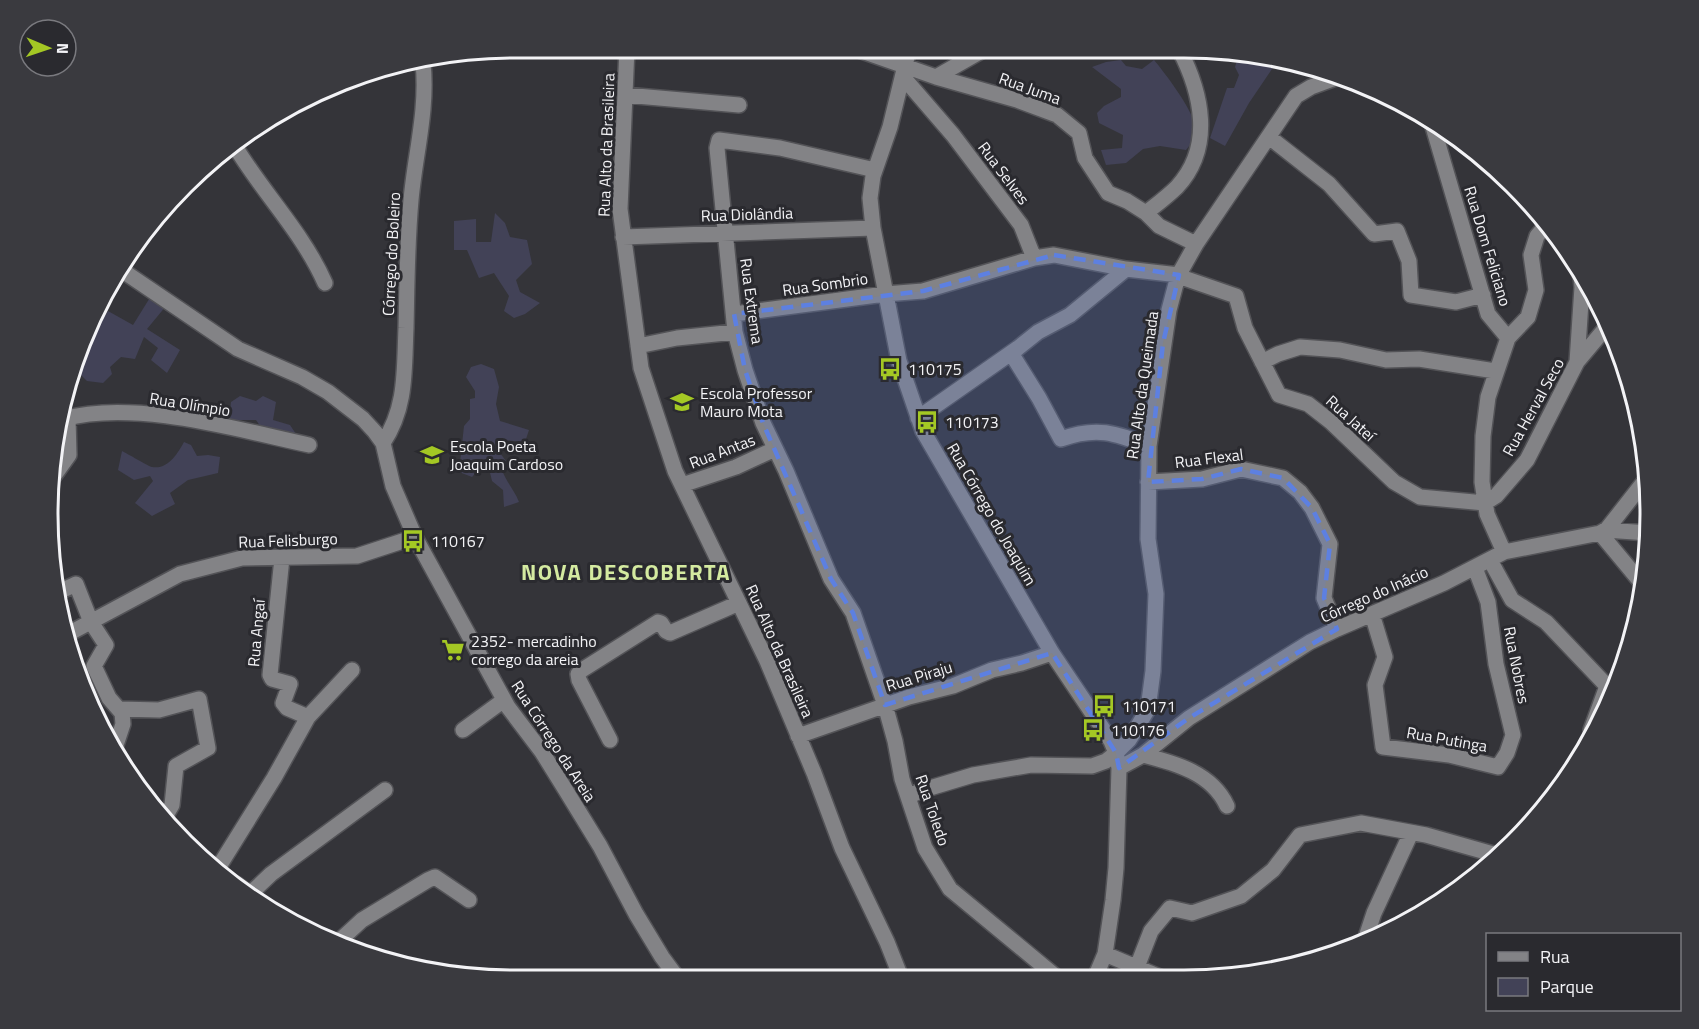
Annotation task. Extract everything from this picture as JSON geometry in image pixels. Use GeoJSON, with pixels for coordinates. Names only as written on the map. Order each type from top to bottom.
{"type":"FeatureCollection","features":[{"type":"Feature","properties":{"kind":"street","name":"Rua Alto da Brasileira"},"geometry":{"type":"LineString","coordinates":[[627,58],[620,209],[644,378],[675,471],[767,661],[842,848],[898,970]]}},
{"type":"Feature","properties":{"kind":"street","name":"Rua Juma"},"geometry":{"type":"LineString","coordinates":[[874,58],[904,72],[936,77],[1017,100],[1057,115],[1079,133],[1085,158],[1108,193],[1146,213],[1159,226],[1196,244]]}},
{"type":"Feature","properties":{"kind":"street","name":"Rua Córrego do Joaquim"},"geometry":{"type":"LineString","coordinates":[[907,58],[890,127],[875,170],[870,198],[873,228],[899,361],[922,430],[1052,653],[1111,741],[1116,753],[1119,768],[1116,868],[1105,954],[1098,970]]}},
{"type":"Feature","properties":{"kind":"street"},"geometry":{"type":"LineString","coordinates":[[936,77],[969,58]]}},
{"type":"Feature","properties":{"kind":"street"},"geometry":{"type":"LineString","coordinates":[[1146,213],[1178,186],[1195,161],[1199,146],[1201,123],[1199,100],[1184,58]]}},
{"type":"Feature","properties":{"kind":"street","name":"Córrego do Boleiro"},"geometry":{"type":"LineString","coordinates":[[383,443],[393,428],[400,409],[403,389],[408,240],[423,106],[423,68]]}},
{"type":"Feature","properties":{"kind":"street","name":"Rua Selves"},"geometry":{"type":"LineString","coordinates":[[904,72],[1021,225],[1034,258]]}},
{"type":"Feature","properties":{"kind":"street","name":"Rua Alto da Queimada"},"geometry":{"type":"LineString","coordinates":[[1116,753],[1129,740],[1148,709],[1153,671],[1156,594],[1148,538],[1149,446],[1163,343],[1178,275],[1196,244],[1296,96],[1326,81]]}},
{"type":"Feature","properties":{"kind":"street"},"geometry":{"type":"LineString","coordinates":[[625,95],[740,105]]}},
{"type":"Feature","properties":{"kind":"street","name":"Rua Dom Feliciano"},"geometry":{"type":"LineString","coordinates":[[1435,133],[1488,314],[1508,338]]}},
{"type":"Feature","properties":{"kind":"street"},"geometry":{"type":"LineString","coordinates":[[1269,137],[1329,184],[1374,234],[1397,231],[1409,261],[1411,295],[1456,302],[1483,295]]}},
{"type":"Feature","properties":{"kind":"street","name":"Rua Extrema"},"geometry":{"type":"LineString","coordinates":[[875,170],[780,148],[719,140],[717,148],[735,332],[756,403],[831,579],[853,613],[885,705]]}},
{"type":"Feature","properties":{"kind":"street"},"geometry":{"type":"LineString","coordinates":[[239,152],[263,188],[282,211],[311,256],[325,283]]}},
{"type":"Feature","properties":{"kind":"street","name":"Rua Diolândia"},"geometry":{"type":"LineString","coordinates":[[623,237],[873,228]]}},
{"type":"Feature","properties":{"kind":"street"},"geometry":{"type":"LineString","coordinates":[[1541,231],[1537,236],[1531,255],[1536,290],[1528,317],[1508,338],[1488,397],[1483,436],[1482,482],[1497,556],[1512,600],[1546,622],[1607,686],[1606,690]]}},
{"type":"Feature","properties":{"kind":"street","name":"Rua Jateí"},"geometry":{"type":"LineString","coordinates":[[1034,258],[1054,255],[1126,269],[1178,275],[1236,296],[1245,328],[1279,395],[1308,404],[1331,422],[1394,482],[1420,497],[1485,503]]}},
{"type":"Feature","properties":{"kind":"street","name":"Rua Sombrio"},"geometry":{"type":"LineString","coordinates":[[734,314],[923,291],[1034,258]]}},
{"type":"Feature","properties":{"kind":"street"},"geometry":{"type":"LineString","coordinates":[[918,418],[1011,354],[1038,332],[1070,315],[1126,269]]}},
{"type":"Feature","properties":{"kind":"street","name":"Rua Córrego da Areia"},"geometry":{"type":"LineString","coordinates":[[127,274],[238,349],[302,377],[328,392],[363,419],[383,443],[393,486],[415,537],[504,700],[542,752],[572,799],[641,923],[672,970]]}},
{"type":"Feature","properties":{"kind":"street"},"geometry":{"type":"LineString","coordinates":[[1577,362],[1582,292]]}},
{"type":"Feature","properties":{"kind":"street"},"geometry":{"type":"LineString","coordinates":[[638,346],[677,338],[735,332]]}},
{"type":"Feature","properties":{"kind":"street","name":"Rua Herval Seco"},"geometry":{"type":"LineString","coordinates":[[1485,503],[1496,496],[1527,460],[1577,362],[1602,332]]}},
{"type":"Feature","properties":{"kind":"street"},"geometry":{"type":"LineString","coordinates":[[1262,362],[1300,347],[1340,350],[1386,360],[1419,359],[1496,371]]}},
{"type":"Feature","properties":{"kind":"street"},"geometry":{"type":"LineString","coordinates":[[1011,354],[1039,398],[1061,439],[1091,431],[1118,434],[1149,446]]}},
{"type":"Feature","properties":{"kind":"street","name":"Rua Olímpio"},"geometry":{"type":"LineString","coordinates":[[69,417],[87,413],[128,412],[188,419],[309,445]]}},
{"type":"Feature","properties":{"kind":"street"},"geometry":{"type":"LineString","coordinates":[[61,466],[69,455],[67,427]]}},
{"type":"Feature","properties":{"kind":"street","name":"Rua Antas"},"geometry":{"type":"LineString","coordinates":[[682,485],[736,467],[775,449]]}},
{"type":"Feature","properties":{"kind":"street","name":"Rua Flexal"},"geometry":{"type":"LineString","coordinates":[[1148,482],[1202,479],[1241,469],[1283,478],[1300,492],[1330,544],[1324,598],[1337,629]]}},
{"type":"Feature","properties":{"kind":"street"},"geometry":{"type":"LineString","coordinates":[[1637,576],[1603,532],[1640,487]]}},
{"type":"Feature","properties":{"kind":"street","name":"Córrego do Inácio"},"geometry":{"type":"LineString","coordinates":[[1119,768],[1143,755],[1189,718],[1310,642],[1497,556],[1603,532],[1640,533]]}},
{"type":"Feature","properties":{"kind":"street","name":"Rua Felisburgo"},"geometry":{"type":"LineString","coordinates":[[74,631],[180,574],[242,558],[357,556],[415,537]]}},
{"type":"Feature","properties":{"kind":"street","name":"Rua Angaí"},"geometry":{"type":"LineString","coordinates":[[282,558],[270,675],[272,679],[290,684],[283,703],[287,708],[308,717]]}},
{"type":"Feature","properties":{"kind":"street","name":"Rua Nobres"},"geometry":{"type":"LineString","coordinates":[[1475,568],[1488,602],[1496,664],[1513,735],[1507,753],[1498,767]]}},
{"type":"Feature","properties":{"kind":"street"},"geometry":{"type":"LineString","coordinates":[[65,589],[76,584],[91,622],[106,645],[94,666],[109,698],[122,713],[123,724],[118,739]]}},
{"type":"Feature","properties":{"kind":"street"},"geometry":{"type":"LineString","coordinates":[[610,740],[579,680],[578,674],[582,669],[658,622],[661,622],[666,631],[670,633],[739,603]]}},
{"type":"Feature","properties":{"kind":"street","name":"Rua Putinga"},"geometry":{"type":"LineString","coordinates":[[1372,614],[1385,657],[1374,685],[1383,747],[1449,755],[1498,767]]}},
{"type":"Feature","properties":{"kind":"street","name":"Rua Piraju"},"geometry":{"type":"LineString","coordinates":[[798,736],[885,705],[953,686],[992,670],[1052,653]]}},
{"type":"Feature","properties":{"kind":"street"},"geometry":{"type":"LineString","coordinates":[[221,863],[274,778],[308,717],[352,670]]}},
{"type":"Feature","properties":{"kind":"street"},"geometry":{"type":"LineString","coordinates":[[119,708],[159,710],[200,699],[208,748],[176,766],[172,806],[169,811]]}},
{"type":"Feature","properties":{"kind":"street"},"geometry":{"type":"LineString","coordinates":[[463,730],[504,700]]}},
{"type":"Feature","properties":{"kind":"street","name":"Rua Toledo"},"geometry":{"type":"LineString","coordinates":[[885,705],[908,797],[925,848],[950,890],[1048,970]]}},
{"type":"Feature","properties":{"kind":"street"},"geometry":{"type":"LineString","coordinates":[[908,797],[920,791],[974,776],[1031,765],[1092,766],[1106,761],[1116,753]]}},
{"type":"Feature","properties":{"kind":"street"},"geometry":{"type":"LineString","coordinates":[[1143,755],[1166,760],[1194,772],[1215,786],[1222,794],[1227,806]]}},
{"type":"Feature","properties":{"kind":"street"},"geometry":{"type":"LineString","coordinates":[[249,885],[271,874],[385,790]]}},
{"type":"Feature","properties":{"kind":"street"},"geometry":{"type":"LineString","coordinates":[[1137,967],[1151,931],[1170,908],[1192,913],[1241,896],[1273,870],[1300,835],[1361,823],[1489,853]]}},
{"type":"Feature","properties":{"kind":"street"},"geometry":{"type":"LineString","coordinates":[[1368,932],[1374,913],[1411,833]]}},
{"type":"Feature","properties":{"kind":"street"},"geometry":{"type":"LineString","coordinates":[[343,937],[362,920],[428,880],[435,878],[469,900]]}},
{"type":"Feature","properties":{"kind":"street"},"geometry":{"type":"LineString","coordinates":[[1105,954],[1144,970]]}},
{"type":"Feature","properties":{"kind":"highlighted area"},"geometry":{"type":"Polygon","coordinates":[[[1054,255],[1179,275],[1163,343],[1148,482],[1202,479],[1241,469],[1283,478],[1312,508],[1330,544],[1324,598],[1337,629],[1189,718],[1119,768],[1116,753],[1052,653],[885,705],[853,613],[831,579],[763,423],[745,370],[734,314],[923,291],[1054,255]]]}},
{"type":"Feature","properties":{"kind":"green space"},"geometry":{"type":"Polygon","coordinates":[[[1121,60],[1126,66],[1142,69],[1154,60],[1171,82],[1184,101],[1195,125],[1194,139],[1186,150],[1160,146],[1143,149],[1126,163],[1106,165],[1101,150],[1122,148],[1123,135],[1099,123],[1097,113],[1104,106],[1121,97],[1121,89],[1092,67],[1121,60]]]}},
{"type":"Feature","properties":{"kind":"green space"},"geometry":{"type":"Polygon","coordinates":[[[1237,61],[1273,67],[1249,103],[1225,146],[1210,138],[1227,88],[1234,88],[1239,75],[1235,67],[1237,61]]]}},
{"type":"Feature","properties":{"kind":"green space"},"geometry":{"type":"Polygon","coordinates":[[[495,213],[505,223],[510,237],[527,240],[532,264],[516,280],[520,292],[540,303],[525,314],[514,318],[504,311],[509,296],[494,273],[479,278],[467,250],[454,250],[454,221],[476,219],[476,242],[491,242],[495,213]]]}},
{"type":"Feature","properties":{"kind":"green space"},"geometry":{"type":"Polygon","coordinates":[[[151,296],[166,306],[147,329],[180,350],[167,373],[151,360],[158,348],[144,337],[135,359],[121,357],[110,367],[112,374],[103,383],[87,381],[81,375],[93,340],[108,311],[133,325],[151,296]]]}},
{"type":"Feature","properties":{"kind":"green space"},"geometry":{"type":"Polygon","coordinates":[[[481,364],[494,369],[499,387],[496,404],[500,421],[529,430],[525,442],[502,440],[497,449],[506,461],[501,467],[519,502],[504,507],[503,490],[492,481],[487,460],[472,477],[459,472],[464,426],[470,419],[470,399],[475,398],[475,391],[466,377],[471,367],[481,364]]]}},
{"type":"Feature","properties":{"kind":"green space"},"geometry":{"type":"Polygon","coordinates":[[[240,396],[256,401],[263,396],[276,402],[273,420],[290,425],[296,434],[265,433],[256,420],[229,420],[231,402],[240,396]]]}},
{"type":"Feature","properties":{"kind":"green space"},"geometry":{"type":"Polygon","coordinates":[[[184,442],[191,445],[197,456],[220,457],[218,473],[188,480],[170,493],[175,504],[152,516],[135,503],[153,481],[150,476],[134,480],[118,470],[122,451],[152,467],[158,467],[172,460],[184,442]]]}},
{"type":"Feature","properties":{"kind":"place","name":"110175"},"geometry":{"type":"Point","coordinates":[890,369]}},
{"type":"Feature","properties":{"kind":"place","name":"Escola Professor Mauro Mota"},"geometry":{"type":"Point","coordinates":[682,402]}},
{"type":"Feature","properties":{"kind":"place","name":"110173"},"geometry":{"type":"Point","coordinates":[927,422]}},
{"type":"Feature","properties":{"kind":"place","name":"Escola Poeta Joaquim Cardoso"},"geometry":{"type":"Point","coordinates":[432,455]}},
{"type":"Feature","properties":{"kind":"place","name":"110167"},"geometry":{"type":"Point","coordinates":[413,541]}},
{"type":"Feature","properties":{"kind":"place","name":"2352- mercadinho corrego da areia"},"geometry":{"type":"Point","coordinates":[453,650]}},
{"type":"Feature","properties":{"kind":"place","name":"110171"},"geometry":{"type":"Point","coordinates":[1104,706]}},
{"type":"Feature","properties":{"kind":"place","name":"110176"},"geometry":{"type":"Point","coordinates":[1093,730]}},
{"type":"Feature","properties":{"kind":"district","name":"NOVA DESCOBERTA"},"geometry":{"type":"Point","coordinates":[626,572]}}]}
